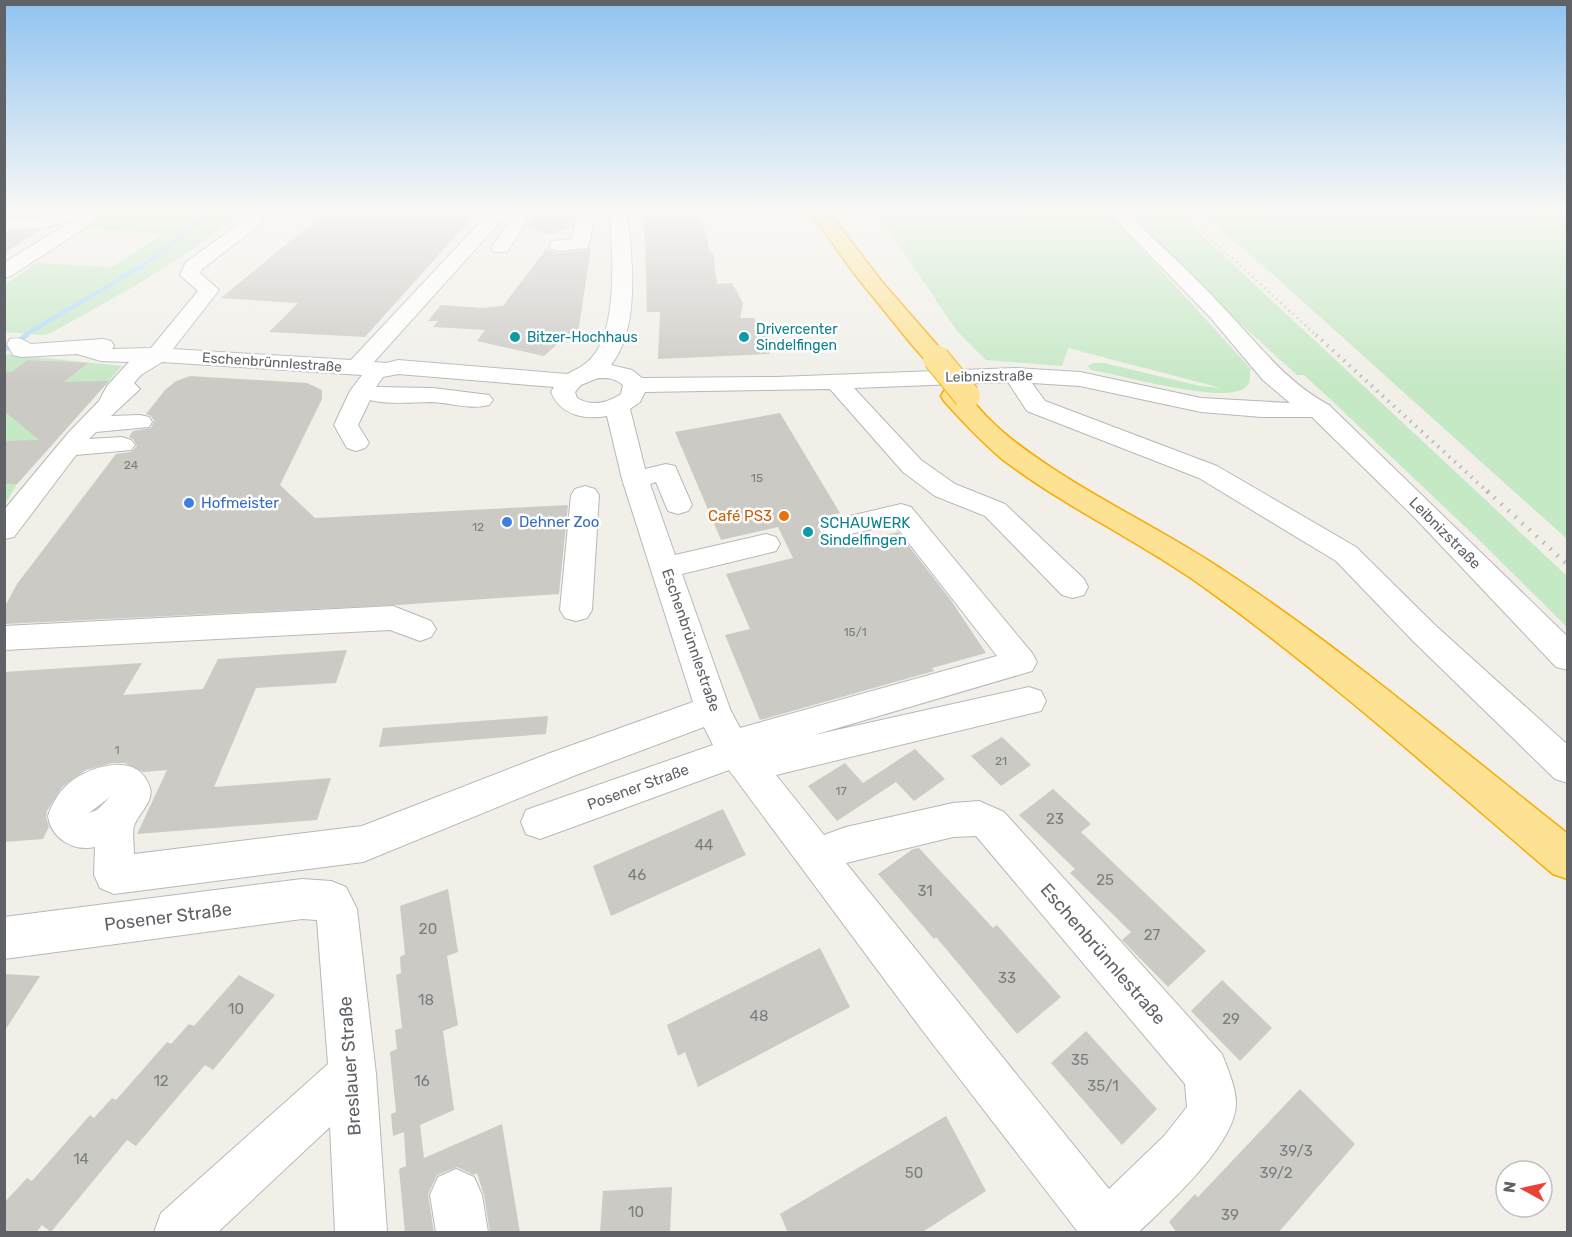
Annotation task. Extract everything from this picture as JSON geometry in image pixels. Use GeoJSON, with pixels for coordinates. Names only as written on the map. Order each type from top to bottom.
{"type":"FeatureCollection","features":[{"type":"Feature","properties":{"kind":"highway"},"geometry":{"type":"LineString","coordinates":[[848,268],[930,359]]}},
{"type":"Feature","properties":{"kind":"highway"},"geometry":{"type":"LineString","coordinates":[[860,268],[984,429],[1051,480],[1116,520],[1185,558],[1287,632],[1568,860]]}},
{"type":"Feature","properties":{"kind":"highway"},"geometry":{"type":"LineString","coordinates":[[960,396],[1009,436],[1059,472],[1177,536],[1264,593],[1568,832]]}},
{"type":"Feature","properties":{"kind":"street"},"geometry":{"type":"LineString","coordinates":[[4,530],[111,401],[164,355],[209,290],[189,275],[192,268]]}},
{"type":"Feature","properties":{"kind":"street"},"geometry":{"type":"LineString","coordinates":[[361,437],[346,425],[373,379],[456,268]]}},
{"type":"Feature","properties":{"kind":"street"},"geometry":{"type":"LineString","coordinates":[[622,268],[629,325],[627,390]]}},
{"type":"Feature","properties":{"kind":"street"},"geometry":{"type":"LineString","coordinates":[[1172,268],[1295,397],[1316,407]]}},
{"type":"Feature","properties":{"kind":"street"},"geometry":{"type":"LineString","coordinates":[[576,389],[604,358],[612,339],[620,308],[622,273]]}},
{"type":"Feature","properties":{"kind":"street"},"geometry":{"type":"LineString","coordinates":[[1218,314],[1235,325],[1304,387],[1316,407]]}},
{"type":"Feature","properties":{"kind":"street","name":"Eschenbrünnlestraße"},"geometry":{"type":"LineString","coordinates":[[20,344],[82,349],[94,353],[164,355],[373,379],[393,375],[576,389],[600,422],[609,449],[633,474]]}},
{"type":"Feature","properties":{"kind":"street"},"geometry":{"type":"LineString","coordinates":[[1250,351],[1266,381],[1263,390],[1251,400]]}},
{"type":"Feature","properties":{"kind":"street"},"geometry":{"type":"LineString","coordinates":[[576,389],[607,371],[627,390]]}},
{"type":"Feature","properties":{"kind":"street"},"geometry":{"type":"LineString","coordinates":[[1015,375],[1036,406],[1208,472],[1346,554],[1425,634],[1568,768]]}},
{"type":"Feature","properties":{"kind":"street","name":"Leibnizstraße"},"geometry":{"type":"LineString","coordinates":[[627,390],[720,391],[763,378],[836,382],[1015,375],[1080,380],[1180,402],[1218,407],[1316,407]]}},
{"type":"Feature","properties":{"kind":"street"},"geometry":{"type":"LineString","coordinates":[[373,379],[433,395],[481,400]]}},
{"type":"Feature","properties":{"kind":"street"},"geometry":{"type":"LineString","coordinates":[[836,382],[912,466],[945,490],[994,510],[1073,587]]}},
{"type":"Feature","properties":{"kind":"street"},"geometry":{"type":"LineString","coordinates":[[576,389],[599,410],[627,390]]}},
{"type":"Feature","properties":{"kind":"street","name":"Eschenbrünnlestraße"},"geometry":{"type":"LineString","coordinates":[[627,390],[633,474],[713,709],[738,754],[816,857],[1109,1230],[1186,1148],[1211,1113],[1212,1096],[1205,1071],[990,824],[971,818],[953,820],[846,845],[816,857]]}},
{"type":"Feature","properties":{"kind":"street","name":"Leibnizstraße"},"geometry":{"type":"LineString","coordinates":[[1218,407],[1251,400],[1285,398],[1316,407],[1424,511],[1568,658]]}},
{"type":"Feature","properties":{"kind":"street"},"geometry":{"type":"LineString","coordinates":[[90,425],[140,422]]}},
{"type":"Feature","properties":{"kind":"street"},"geometry":{"type":"LineString","coordinates":[[70,448],[122,445]]}},
{"type":"Feature","properties":{"kind":"street"},"geometry":{"type":"LineString","coordinates":[[633,474],[666,472],[678,505]]}},
{"type":"Feature","properties":{"kind":"street"},"geometry":{"type":"LineString","coordinates":[[576,610],[585,495]]}},
{"type":"Feature","properties":{"kind":"street"},"geometry":{"type":"LineString","coordinates":[[738,754],[1020,662],[901,513],[833,529]]}},
{"type":"Feature","properties":{"kind":"street"},"geometry":{"type":"LineString","coordinates":[[666,567],[766,544]]}},
{"type":"Feature","properties":{"kind":"street"},"geometry":{"type":"LineString","coordinates":[[4,638],[393,618],[420,629]]}},
{"type":"Feature","properties":{"kind":"street"},"geometry":{"type":"LineString","coordinates":[[738,754],[1029,701]]}},
{"type":"Feature","properties":{"kind":"street"},"geometry":{"type":"LineString","coordinates":[[115,819],[114,875],[363,844],[562,764],[713,709]]}},
{"type":"Feature","properties":{"kind":"street","name":"Posener Straße"},"geometry":{"type":"LineString","coordinates":[[540,822],[738,754]]}},
{"type":"Feature","properties":{"kind":"street","name":"Posener Straße"},"geometry":{"type":"LineString","coordinates":[[4,938],[302,899],[331,901]]}},
{"type":"Feature","properties":{"kind":"street","name":"Breslauer Straße"},"geometry":{"type":"LineString","coordinates":[[331,901],[336,909],[339,926],[352,1074],[361,1233]]}},
{"type":"Feature","properties":{"kind":"street"},"geometry":{"type":"LineString","coordinates":[[180,1233],[352,1074]]}},
{"type":"Feature","properties":{"kind":"green space"},"geometry":{"type":"Polygon","coordinates":[[[29,268],[164,268],[51,333],[43,335],[5,332],[4,285],[29,268]]]}},
{"type":"Feature","properties":{"kind":"green space"},"geometry":{"type":"Polygon","coordinates":[[[914,268],[1158,268],[1252,370],[1250,370],[1250,379],[1246,387],[1235,392],[1196,391],[1091,370],[1088,366],[1093,363],[1104,363],[1200,386],[1221,388],[1068,348],[1062,366],[986,360],[957,331],[914,268]]]}},
{"type":"Feature","properties":{"kind":"green space"},"geometry":{"type":"Polygon","coordinates":[[[1183,268],[1237,268],[1567,576],[1567,627],[1328,397],[1304,375],[1297,375],[1183,268]]]}},
{"type":"Feature","properties":{"kind":"green space"},"geometry":{"type":"Polygon","coordinates":[[[1265,268],[1567,268],[1567,539],[1265,268]]]}},
{"type":"Feature","properties":{"kind":"green space"},"geometry":{"type":"Polygon","coordinates":[[[5,354],[122,366],[17,484],[5,504],[5,354]]]}},
{"type":"Feature","properties":{"kind":"building"},"geometry":{"type":"Polygon","coordinates":[[[258,268],[427,268],[365,337],[269,332],[298,303],[221,298],[258,268]]]}},
{"type":"Feature","properties":{"kind":"building"},"geometry":{"type":"Polygon","coordinates":[[[532,268],[588,268],[578,333],[570,333],[544,356],[477,341],[485,330],[433,327],[438,321],[428,321],[441,305],[482,308],[503,306],[532,268]]]}},
{"type":"Feature","properties":{"kind":"building"},"geometry":{"type":"Polygon","coordinates":[[[646,268],[715,268],[717,284],[732,283],[743,303],[740,318],[755,318],[757,335],[767,335],[770,354],[658,359],[660,312],[647,312],[646,268]]]}},
{"type":"Feature","properties":{"kind":"building"},"geometry":{"type":"Polygon","coordinates":[[[27,360],[88,363],[64,382],[109,381],[17,484],[4,484],[4,441],[39,440],[4,411],[4,371],[12,372],[27,360]]]}},
{"type":"Feature","properties":{"kind":"building","name":"Hofmeister"},"geometry":{"type":"Polygon","coordinates":[[[190,376],[307,383],[322,390],[322,399],[280,485],[315,518],[568,505],[559,594],[397,605],[4,624],[4,608],[17,584],[116,454],[131,452],[137,446],[129,437],[133,431],[151,428],[154,421],[146,414],[165,390],[176,381],[190,376]]]}},
{"type":"Feature","properties":{"kind":"building"},"geometry":{"type":"Polygon","coordinates":[[[780,413],[840,513],[826,516],[827,519],[821,521],[817,528],[821,537],[839,539],[843,546],[898,532],[950,599],[986,653],[932,668],[934,671],[760,720],[725,635],[750,629],[726,574],[793,558],[778,527],[721,540],[675,432],[780,413]]]}},
{"type":"Feature","properties":{"kind":"building"},"geometry":{"type":"Polygon","coordinates":[[[347,650],[336,683],[256,688],[214,787],[331,778],[317,820],[137,834],[167,770],[143,772],[125,763],[112,763],[86,770],[62,787],[47,811],[49,827],[43,839],[4,842],[4,672],[142,663],[123,695],[203,689],[218,659],[347,650]]]}},
{"type":"Feature","properties":{"kind":"building"},"geometry":{"type":"Polygon","coordinates":[[[548,716],[546,734],[379,747],[383,728],[548,716]]]}},
{"type":"Feature","properties":{"kind":"building"},"geometry":{"type":"Polygon","coordinates":[[[1002,737],[1031,765],[1001,786],[971,756],[1002,737]]]}},
{"type":"Feature","properties":{"kind":"building"},"geometry":{"type":"Polygon","coordinates":[[[915,749],[945,779],[914,801],[896,782],[837,821],[808,786],[845,763],[863,783],[915,749]]]}},
{"type":"Feature","properties":{"kind":"building"},"geometry":{"type":"Polygon","coordinates":[[[1053,789],[1091,824],[1081,832],[1206,951],[1168,987],[1122,940],[1131,932],[1070,873],[1075,869],[1019,815],[1053,789]]]}},
{"type":"Feature","properties":{"kind":"building"},"geometry":{"type":"Polygon","coordinates":[[[723,809],[746,855],[611,916],[593,866],[723,809]]]}},
{"type":"Feature","properties":{"kind":"building"},"geometry":{"type":"Polygon","coordinates":[[[919,848],[993,928],[997,925],[1061,997],[1017,1034],[936,937],[934,939],[878,874],[913,849],[919,848]]]}},
{"type":"Feature","properties":{"kind":"building"},"geometry":{"type":"Polygon","coordinates":[[[448,889],[458,952],[447,956],[458,1025],[443,1031],[454,1110],[420,1125],[424,1158],[502,1124],[520,1233],[490,1233],[484,1195],[477,1173],[474,1175],[457,1167],[437,1175],[428,1194],[434,1233],[405,1233],[399,1169],[406,1166],[404,1132],[393,1136],[391,1114],[396,1112],[390,1052],[397,1049],[395,1030],[402,1028],[396,975],[401,973],[400,957],[405,954],[400,906],[448,889]]]}},
{"type":"Feature","properties":{"kind":"building"},"geometry":{"type":"Polygon","coordinates":[[[820,948],[850,1007],[698,1087],[685,1052],[678,1056],[667,1025],[820,948]]]}},
{"type":"Feature","properties":{"kind":"building"},"geometry":{"type":"Polygon","coordinates":[[[4,974],[40,976],[4,1032],[4,974]]]}},
{"type":"Feature","properties":{"kind":"building"},"geometry":{"type":"Polygon","coordinates":[[[239,975],[275,995],[213,1070],[205,1065],[136,1146],[127,1140],[51,1232],[42,1225],[36,1233],[4,1233],[4,1203],[27,1178],[32,1181],[90,1115],[94,1118],[112,1098],[116,1100],[167,1042],[171,1044],[189,1024],[194,1026],[239,975]]]}},
{"type":"Feature","properties":{"kind":"building"},"geometry":{"type":"Polygon","coordinates":[[[1222,980],[1272,1028],[1240,1061],[1191,1011],[1222,980]]]}},
{"type":"Feature","properties":{"kind":"building"},"geometry":{"type":"Polygon","coordinates":[[[1086,1031],[1157,1109],[1122,1145],[1051,1063],[1086,1031]]]}},
{"type":"Feature","properties":{"kind":"building"},"geometry":{"type":"Polygon","coordinates":[[[1300,1089],[1355,1144],[1278,1233],[1177,1233],[1169,1222],[1195,1194],[1198,1197],[1300,1089]]]}},
{"type":"Feature","properties":{"kind":"building"},"geometry":{"type":"Polygon","coordinates":[[[946,1116],[986,1191],[921,1233],[788,1233],[780,1214],[946,1116]]]}},
{"type":"Feature","properties":{"kind":"building"},"geometry":{"type":"Polygon","coordinates":[[[672,1187],[670,1233],[600,1233],[603,1191],[672,1187]]]}},
{"type":"Feature","properties":{"kind":"waterway"},"geometry":{"type":"LineString","coordinates":[[24,336],[139,268]]}},
{"type":"Feature","properties":{"kind":"waterway"},"geometry":{"type":"LineString","coordinates":[[4,350],[27,335]]}},
{"type":"Feature","properties":{"kind":"railway"},"geometry":{"type":"LineString","coordinates":[[1242,268],[1317,336]]}},
{"type":"Feature","properties":{"kind":"railway"},"geometry":{"type":"LineString","coordinates":[[1316,335],[1489,493]]}},
{"type":"Feature","properties":{"kind":"railway"},"geometry":{"type":"LineString","coordinates":[[1487,491],[1568,565]]}},
{"type":"Feature","properties":{"kind":"place","name":"Bitzer-Hochhaus"},"geometry":{"type":"Point","coordinates":[515,337]}},
{"type":"Feature","properties":{"kind":"place","name":"Drivercenter Sindelfingen"},"geometry":{"type":"Point","coordinates":[744,337]}},
{"type":"Feature","properties":{"kind":"place","name":"Hofmeister"},"geometry":{"type":"Point","coordinates":[189,503]}},
{"type":"Feature","properties":{"kind":"place","name":"Café PS3"},"geometry":{"type":"Point","coordinates":[784,516]}},
{"type":"Feature","properties":{"kind":"place","name":"Dehner Zoo"},"geometry":{"type":"Point","coordinates":[507,522]}},
{"type":"Feature","properties":{"kind":"place","name":"SCHAUWERK Sindelfingen"},"geometry":{"type":"Point","coordinates":[808,532]}}]}
